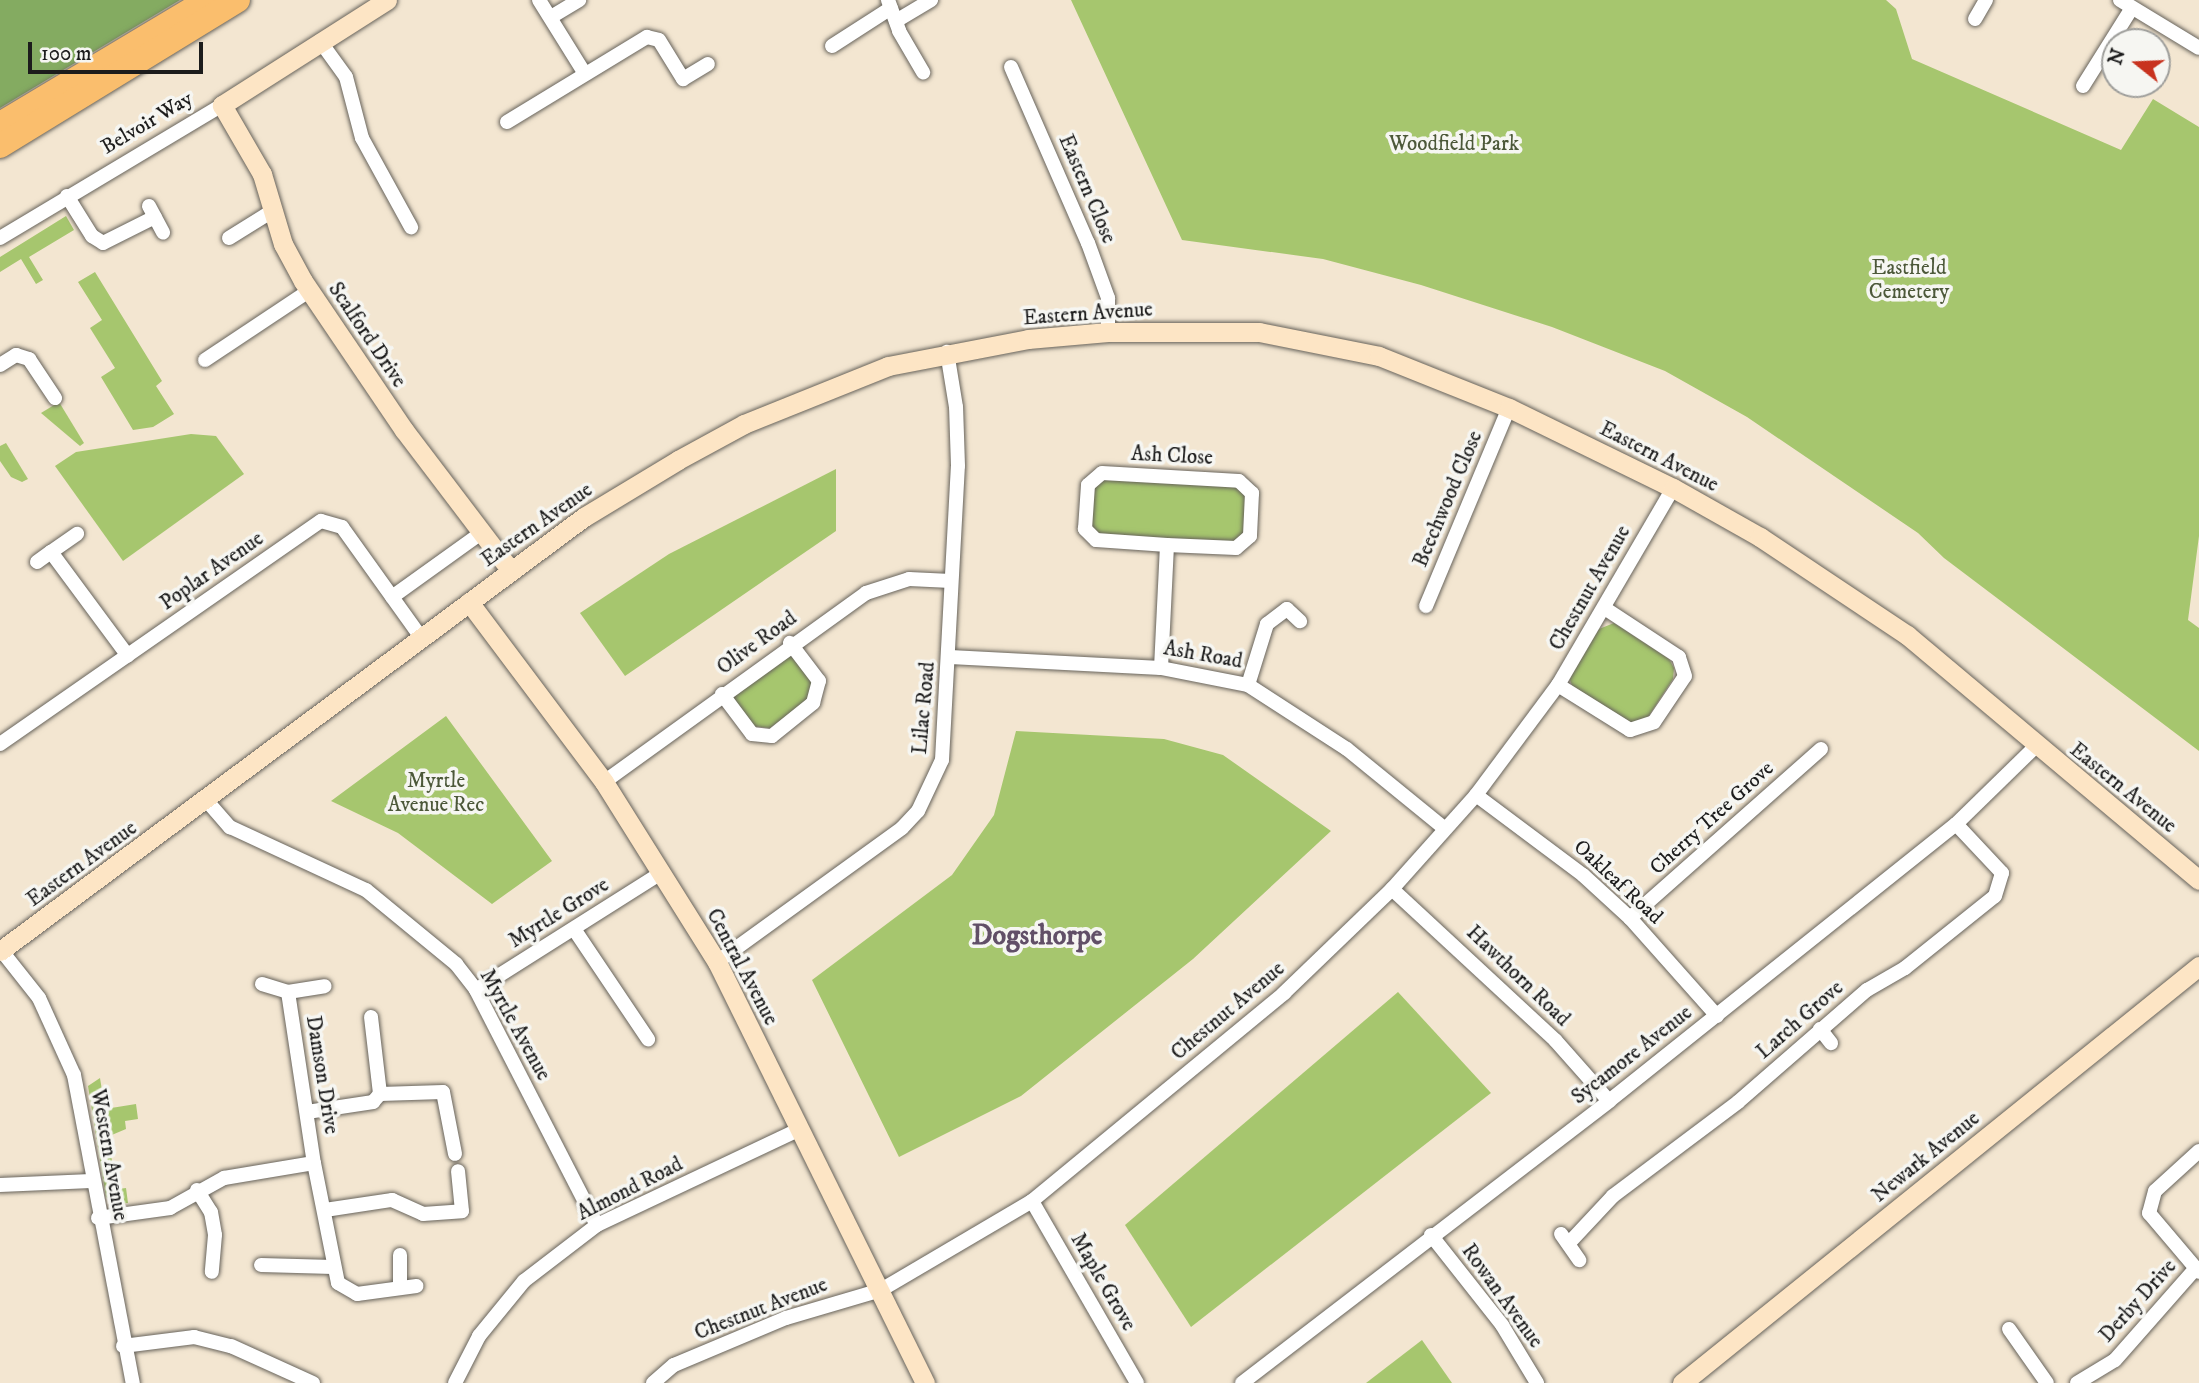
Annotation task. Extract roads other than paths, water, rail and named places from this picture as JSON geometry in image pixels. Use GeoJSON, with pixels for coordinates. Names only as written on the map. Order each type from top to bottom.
{"type":"FeatureCollection","features":[{"type":"Feature","properties":{"kind":"highway"},"geometry":{"type":"LineString","coordinates":[[0,124],[207,0]]}},
{"type":"Feature","properties":{"kind":"highway"},"geometry":{"type":"LineString","coordinates":[[0,146],[238,0]]}},
{"type":"Feature","properties":{"kind":"street","name":"Belvoir Way"},"geometry":{"type":"LineString","coordinates":[[0,238],[222,105],[320,40],[387,0]]}},
{"type":"Feature","properties":{"kind":"street"},"geometry":{"type":"LineString","coordinates":[[539,0],[585,74]]}},
{"type":"Feature","properties":{"kind":"street"},"geometry":{"type":"LineString","coordinates":[[551,17],[579,0]]}},
{"type":"Feature","properties":{"kind":"street"},"geometry":{"type":"LineString","coordinates":[[832,46],[892,10],[931,0]]}},
{"type":"Feature","properties":{"kind":"street"},"geometry":{"type":"LineString","coordinates":[[1975,19],[1986,0]]}},
{"type":"Feature","properties":{"kind":"street"},"geometry":{"type":"LineString","coordinates":[[2083,86],[2126,4],[2199,48]]}},
{"type":"Feature","properties":{"kind":"street"},"geometry":{"type":"LineString","coordinates":[[892,10],[923,72]]}},
{"type":"Feature","properties":{"kind":"street"},"geometry":{"type":"LineString","coordinates":[[507,122],[647,37],[659,40],[683,79],[708,64]]}},
{"type":"Feature","properties":{"kind":"street"},"geometry":{"type":"LineString","coordinates":[[320,40],[346,77],[362,138],[411,227]]}},
{"type":"Feature","properties":{"kind":"street","name":"Eastern Close"},"geometry":{"type":"LineString","coordinates":[[1011,67],[1092,254],[1108,298],[1108,332]]}},
{"type":"Feature","properties":{"kind":"street","name":"Scalford Drive"},"geometry":{"type":"LineString","coordinates":[[222,105],[262,174],[283,244],[309,291],[404,430],[511,571]]}},
{"type":"Feature","properties":{"kind":"street"},"geometry":{"type":"LineString","coordinates":[[67,196],[92,236],[103,243],[152,211],[163,232]]}},
{"type":"Feature","properties":{"kind":"street"},"geometry":{"type":"LineString","coordinates":[[229,238],[274,210]]}},
{"type":"Feature","properties":{"kind":"street"},"geometry":{"type":"LineString","coordinates":[[205,360],[309,291]]}},
{"type":"Feature","properties":{"kind":"street","name":"Eastern Avenue"},"geometry":{"type":"LineString","coordinates":[[1,951],[207,801],[420,636],[584,517],[744,424],[888,366],[947,352],[1108,332],[1259,332],[1379,356],[1510,408],[1673,488],[1760,537],[1907,635],[2036,746],[2199,880]]}},
{"type":"Feature","properties":{"kind":"street","name":"Lilac Road"},"geometry":{"type":"LineString","coordinates":[[717,962],[902,828],[918,811],[942,760],[950,657],[951,581],[958,466],[956,407],[947,352]]}},
{"type":"Feature","properties":{"kind":"street"},"geometry":{"type":"LineString","coordinates":[[0,365],[16,355],[29,359],[55,398]]}},
{"type":"Feature","properties":{"kind":"street","name":"Beechwood Close"},"geometry":{"type":"LineString","coordinates":[[1426,606],[1510,408]]}},
{"type":"Feature","properties":{"kind":"street","name":"Ash Close"},"geometry":{"type":"LineString","coordinates":[[1102,473],[1239,481],[1252,493],[1250,537],[1236,548],[1167,545],[1096,540],[1085,529],[1088,485],[1102,473]]}},
{"type":"Feature","properties":{"kind":"street","name":"Chestnut Avenue"},"geometry":{"type":"LineString","coordinates":[[653,1383],[674,1365],[786,1318],[881,1290],[1032,1201],[1284,993],[1392,889],[1476,795],[1558,685],[1605,609],[1673,488]]}},
{"type":"Feature","properties":{"kind":"street","name":"Poplar Avenue"},"geometry":{"type":"LineString","coordinates":[[0,744],[321,521],[342,527],[420,636]]}},
{"type":"Feature","properties":{"kind":"street"},"geometry":{"type":"LineString","coordinates":[[392,597],[481,533]]}},
{"type":"Feature","properties":{"kind":"street"},"geometry":{"type":"LineString","coordinates":[[37,562],[77,534]]}},
{"type":"Feature","properties":{"kind":"street"},"geometry":{"type":"LineString","coordinates":[[1161,668],[1167,545]]}},
{"type":"Feature","properties":{"kind":"street"},"geometry":{"type":"LineString","coordinates":[[51,552],[128,656]]}},
{"type":"Feature","properties":{"kind":"street","name":"Olive Road"},"geometry":{"type":"LineString","coordinates":[[604,782],[790,643],[875,589],[909,579],[951,581]]}},
{"type":"Feature","properties":{"kind":"street","name":"Central Avenue"},"geometry":{"type":"LineString","coordinates":[[469,602],[604,782],[663,872],[717,962],[925,1383]]}},
{"type":"Feature","properties":{"kind":"street"},"geometry":{"type":"LineString","coordinates":[[1248,685],[1267,624],[1287,609],[1300,621]]}},
{"type":"Feature","properties":{"kind":"street"},"geometry":{"type":"LineString","coordinates":[[1558,685],[1630,730],[1654,722],[1685,677],[1679,657],[1605,609]]}},
{"type":"Feature","properties":{"kind":"street"},"geometry":{"type":"LineString","coordinates":[[722,694],[752,734],[772,736],[813,703],[819,681],[790,643]]}},
{"type":"Feature","properties":{"kind":"street","name":"Ash Road"},"geometry":{"type":"LineString","coordinates":[[950,657],[1161,668],[1248,685],[1347,749],[1444,828]]}},
{"type":"Feature","properties":{"kind":"street","name":"Sycamore Avenue"},"geometry":{"type":"LineString","coordinates":[[1242,1383],[1717,1016],[1956,824],[2036,746]]}},
{"type":"Feature","properties":{"kind":"street","name":"Cherry Tree Grove"},"geometry":{"type":"LineString","coordinates":[[1630,918],[1821,749]]}},
{"type":"Feature","properties":{"kind":"street","name":"Oakleaf Road"},"geometry":{"type":"LineString","coordinates":[[1476,795],[1583,875],[1630,918],[1717,1016]]}},
{"type":"Feature","properties":{"kind":"street","name":"Myrtle Avenue"},"geometry":{"type":"LineString","coordinates":[[207,801],[230,827],[366,890],[456,964],[476,990],[597,1225]]}},
{"type":"Feature","properties":{"kind":"street","name":"Larch Grove"},"geometry":{"type":"LineString","coordinates":[[1579,1259],[1565,1239],[1613,1196],[1729,1108],[1820,1029],[1995,897],[2002,873],[1956,824]]}},
{"type":"Feature","properties":{"kind":"street","name":"Myrtle Grove"},"geometry":{"type":"LineString","coordinates":[[476,990],[663,872]]}},
{"type":"Feature","properties":{"kind":"street","name":"Hawthorn Road"},"geometry":{"type":"LineString","coordinates":[[1392,889],[1555,1040],[1609,1101]]}},
{"type":"Feature","properties":{"kind":"street"},"geometry":{"type":"LineString","coordinates":[[574,929],[648,1039]]}},
{"type":"Feature","properties":{"kind":"street","name":"Western Avenue"},"geometry":{"type":"LineString","coordinates":[[1,951],[39,998],[74,1075],[98,1218],[123,1346],[133,1383]]}},
{"type":"Feature","properties":{"kind":"street","name":"Newark Avenue"},"geometry":{"type":"LineString","coordinates":[[1682,1383],[2199,965]]}},
{"type":"Feature","properties":{"kind":"street"},"geometry":{"type":"LineString","coordinates":[[262,984],[288,992],[325,986]]}},
{"type":"Feature","properties":{"kind":"street","name":"Damson Drive"},"geometry":{"type":"LineString","coordinates":[[288,992],[333,1267]]}},
{"type":"Feature","properties":{"kind":"street"},"geometry":{"type":"LineString","coordinates":[[371,1017],[380,1094]]}},
{"type":"Feature","properties":{"kind":"street"},"geometry":{"type":"LineString","coordinates":[[1820,1029],[1831,1043]]}},
{"type":"Feature","properties":{"kind":"street"},"geometry":{"type":"LineString","coordinates":[[307,1112],[373,1101],[380,1094],[443,1092],[454,1154]]}},
{"type":"Feature","properties":{"kind":"street","name":"Almond Road"},"geometry":{"type":"LineString","coordinates":[[454,1383],[480,1336],[524,1280],[597,1225],[800,1129]]}},
{"type":"Feature","properties":{"kind":"street","name":"Derby Drive"},"geometry":{"type":"LineString","coordinates":[[2077,1383],[2115,1360],[2197,1270],[2149,1213],[2155,1191],[2199,1151]]}},
{"type":"Feature","properties":{"kind":"street","name":"Damson Drive"},"geometry":{"type":"LineString","coordinates":[[98,1218],[169,1202],[224,1178],[314,1163]]}},
{"type":"Feature","properties":{"kind":"street"},"geometry":{"type":"LineString","coordinates":[[325,1210],[391,1200],[423,1214],[462,1211],[458,1171]]}},
{"type":"Feature","properties":{"kind":"street"},"geometry":{"type":"LineString","coordinates":[[0,1185],[91,1181]]}},
{"type":"Feature","properties":{"kind":"street"},"geometry":{"type":"LineString","coordinates":[[197,1190],[211,1212],[215,1235],[212,1272]]}},
{"type":"Feature","properties":{"kind":"street","name":"Maple Grove"},"geometry":{"type":"LineString","coordinates":[[1032,1201],[1137,1383]]}},
{"type":"Feature","properties":{"kind":"street","name":"Rowan Avenue"},"geometry":{"type":"LineString","coordinates":[[1431,1235],[1502,1325],[1535,1382]]}},
{"type":"Feature","properties":{"kind":"street"},"geometry":{"type":"LineString","coordinates":[[400,1255],[400,1286]]}},
{"type":"Feature","properties":{"kind":"street"},"geometry":{"type":"LineString","coordinates":[[261,1265],[333,1267],[338,1283],[357,1294],[400,1286],[416,1286]]}},
{"type":"Feature","properties":{"kind":"street"},"geometry":{"type":"LineString","coordinates":[[2010,1329],[2047,1383]]}},
{"type":"Feature","properties":{"kind":"street"},"geometry":{"type":"LineString","coordinates":[[123,1346],[194,1336],[231,1346],[313,1383]]}},
{"type":"Feature","properties":{"kind":"district","name":"Dogsthorpe"},"geometry":{"type":"Point","coordinates":[1037,936]}},
{"type":"Feature","properties":{"kind":"park label","name":"Woodfield Park"},"geometry":{"type":"Point","coordinates":[1454,144]}},
{"type":"Feature","properties":{"kind":"park label","name":"Eastfield Cemetery"},"geometry":{"type":"Point","coordinates":[1909,280]}},
{"type":"Feature","properties":{"kind":"park label","name":"Myrtle Avenue Rec"},"geometry":{"type":"Point","coordinates":[436,793]}}]}
